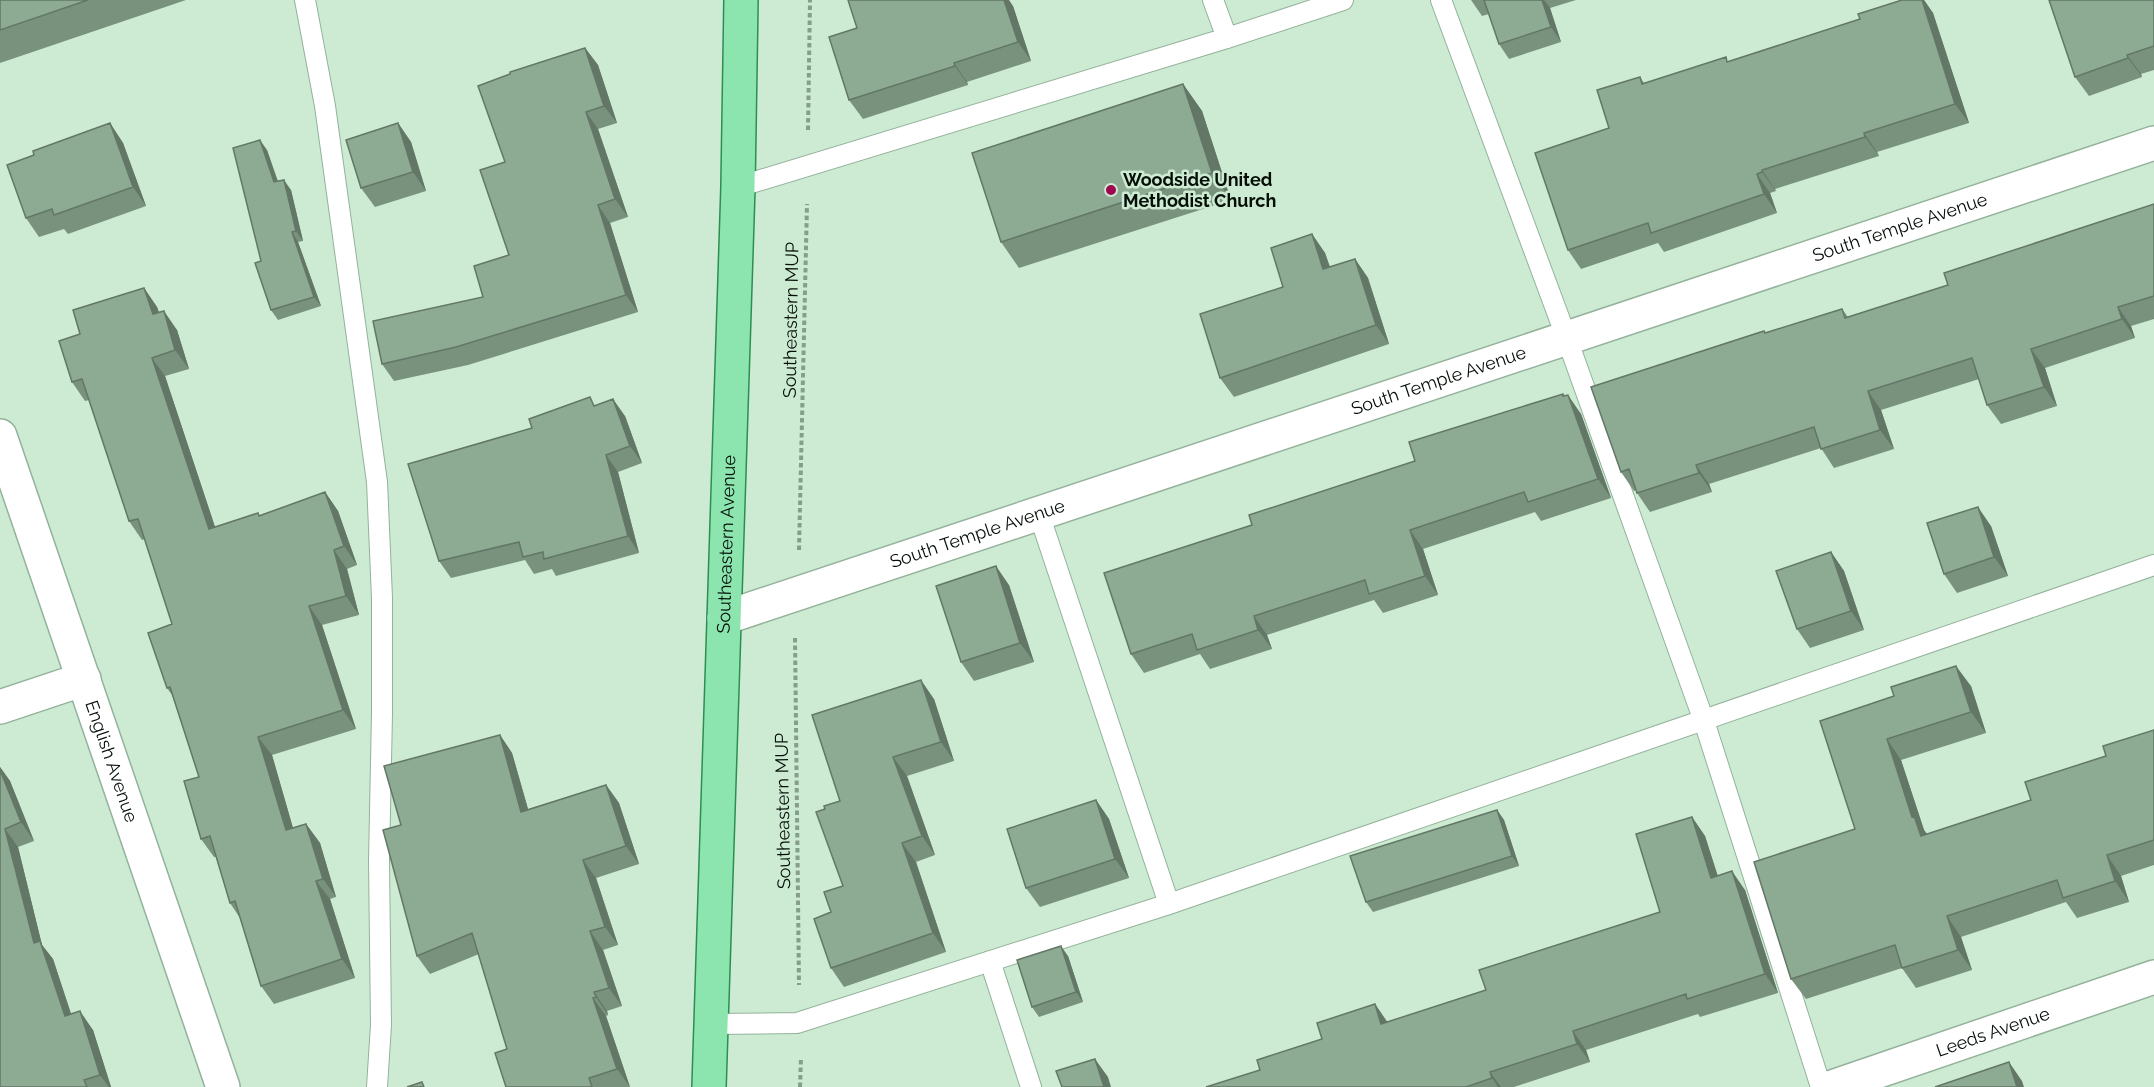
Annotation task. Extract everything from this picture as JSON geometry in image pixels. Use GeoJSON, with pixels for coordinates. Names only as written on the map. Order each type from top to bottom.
{"type":"FeatureCollection","features":[{"type":"Feature","properties":{"kind":"main road","name":"Southeastern Avenue"},"geometry":{"type":"LineString","coordinates":[[709,1087],[738,187],[741,0]]}},
{"type":"Feature","properties":{"kind":"street","name":"South Temple Avenue"},"geometry":{"type":"LineString","coordinates":[[724,618],[2154,143]]}},
{"type":"Feature","properties":{"kind":"street","name":"English Avenue"},"geometry":{"type":"LineString","coordinates":[[0,435],[223,1087]]}},
{"type":"Feature","properties":{"kind":"street"},"geometry":{"type":"LineString","coordinates":[[0,707],[84,680]]}},
{"type":"Feature","properties":{"kind":"street","name":"Leeds Avenue"},"geometry":{"type":"LineString","coordinates":[[1832,1087],[2154,977]]}},
{"type":"Feature","properties":{"kind":"lane"},"geometry":{"type":"LineString","coordinates":[[305,0],[325,106],[377,482],[382,598],[379,861],[381,1025],[377,1087]]}},
{"type":"Feature","properties":{"kind":"lane"},"geometry":{"type":"LineString","coordinates":[[1213,0],[1227,38]]}},
{"type":"Feature","properties":{"kind":"lane"},"geometry":{"type":"LineString","coordinates":[[738,187],[1227,38],[1343,0]]}},
{"type":"Feature","properties":{"kind":"lane"},"geometry":{"type":"LineString","coordinates":[[1441,0],[1567,339],[1704,721],[1821,1087]]}},
{"type":"Feature","properties":{"kind":"lane"},"geometry":{"type":"LineString","coordinates":[[1039,514],[1169,904]]}},
{"type":"Feature","properties":{"kind":"lane"},"geometry":{"type":"LineString","coordinates":[[711,1024],[797,1023],[1169,904],[2154,565]]}},
{"type":"Feature","properties":{"kind":"lane"},"geometry":{"type":"LineString","coordinates":[[990,961],[1031,1087]]}},
{"type":"Feature","properties":{"kind":"path"},"geometry":{"type":"LineString","coordinates":[[808,140],[810,0]]}},
{"type":"Feature","properties":{"kind":"path","name":"Southeastern MUP"},"geometry":{"type":"LineString","coordinates":[[799,557],[807,202]]}},
{"type":"Feature","properties":{"kind":"path","name":"Southeastern MUP"},"geometry":{"type":"LineString","coordinates":[[795,626],[799,996]]}},
{"type":"Feature","properties":{"kind":"path"},"geometry":{"type":"LineString","coordinates":[[800,1087],[801,1048]]}},
{"type":"Feature","properties":{"kind":"building"},"geometry":{"type":"Polygon","coordinates":[[[0,0],[88,0],[0,30],[0,0]]]}},
{"type":"Feature","properties":{"kind":"building"},"geometry":{"type":"Polygon","coordinates":[[[848,0],[1004,0],[1018,42],[954,63],[955,66],[849,100],[829,37],[857,28],[848,0]]]}},
{"type":"Feature","properties":{"kind":"building"},"geometry":{"type":"Polygon","coordinates":[[[1484,0],[1542,0],[1551,27],[1499,44],[1484,0]]]}},
{"type":"Feature","properties":{"kind":"building"},"geometry":{"type":"Polygon","coordinates":[[[1902,0],[1922,0],[1955,104],[1864,133],[1865,137],[1762,170],[1757,174],[1764,194],[1651,233],[1648,223],[1568,250],[1535,153],[1609,128],[1597,90],[1640,77],[1642,84],[1726,57],[1727,62],[1860,19],[1858,14],[1902,0]]]}},
{"type":"Feature","properties":{"kind":"building"},"geometry":{"type":"Polygon","coordinates":[[[2049,0],[2154,0],[2154,46],[2075,77],[2049,0]]]}},
{"type":"Feature","properties":{"kind":"building"},"geometry":{"type":"Polygon","coordinates":[[[585,48],[604,106],[586,112],[615,199],[598,205],[626,295],[456,347],[382,364],[373,321],[483,297],[474,266],[509,255],[480,170],[505,162],[478,86],[510,74],[510,72],[585,48]]]}},
{"type":"Feature","properties":{"kind":"building","name":"Woodside United Methodist Church"},"geometry":{"type":"Polygon","coordinates":[[[1183,84],[1212,173],[1001,242],[972,153],[1183,84]]]}},
{"type":"Feature","properties":{"kind":"building"},"geometry":{"type":"Polygon","coordinates":[[[110,123],[133,187],[54,215],[52,209],[26,218],[7,165],[34,155],[33,151],[110,123]]]}},
{"type":"Feature","properties":{"kind":"building"},"geometry":{"type":"Polygon","coordinates":[[[398,123],[413,172],[361,188],[346,140],[398,123]]]}},
{"type":"Feature","properties":{"kind":"building"},"geometry":{"type":"Polygon","coordinates":[[[260,140],[274,182],[284,180],[296,231],[292,232],[314,297],[271,310],[255,263],[261,261],[233,148],[260,140]]]}},
{"type":"Feature","properties":{"kind":"building"},"geometry":{"type":"Polygon","coordinates":[[[2154,204],[2154,296],[2118,307],[2122,319],[2031,349],[2044,387],[1987,405],[1972,358],[1868,391],[1880,430],[1821,449],[1814,427],[1696,465],[1699,473],[1637,493],[1629,469],[1621,472],[1591,387],[1764,331],[1765,333],[1842,309],[1845,318],[1948,285],[1944,273],[2154,204]]]}},
{"type":"Feature","properties":{"kind":"building"},"geometry":{"type":"Polygon","coordinates":[[[1312,234],[1323,269],[1355,259],[1376,325],[1220,378],[1200,314],[1283,287],[1271,248],[1312,234]]]}},
{"type":"Feature","properties":{"kind":"building"},"geometry":{"type":"Polygon","coordinates":[[[144,288],[153,314],[164,311],[175,350],[152,358],[209,529],[258,513],[259,516],[325,492],[344,546],[334,550],[346,596],[309,606],[343,710],[258,737],[286,830],[306,824],[323,879],[316,881],[342,959],[261,986],[235,901],[230,903],[210,836],[201,839],[184,781],[199,777],[170,687],[167,688],[148,633],[172,624],[138,519],[129,521],[82,379],[72,382],[59,341],[80,334],[73,310],[144,288]]]}},
{"type":"Feature","properties":{"kind":"building"},"geometry":{"type":"Polygon","coordinates":[[[1563,394],[1563,396],[1568,395],[1598,479],[1528,502],[1524,492],[1410,530],[1425,576],[1369,594],[1365,580],[1254,616],[1258,630],[1197,650],[1192,634],[1131,654],[1104,573],[1252,525],[1249,515],[1415,461],[1409,442],[1563,394]]]}},
{"type":"Feature","properties":{"kind":"building"},"geometry":{"type":"Polygon","coordinates":[[[590,397],[594,406],[613,399],[630,446],[606,455],[628,536],[544,559],[543,552],[523,557],[519,542],[439,561],[408,464],[532,428],[529,419],[590,397]]]}},
{"type":"Feature","properties":{"kind":"building"},"geometry":{"type":"Polygon","coordinates":[[[1978,507],[1994,557],[1944,574],[1927,523],[1978,507]]]}},
{"type":"Feature","properties":{"kind":"building"},"geometry":{"type":"Polygon","coordinates":[[[1831,552],[1851,611],[1797,629],[1776,571],[1831,552]]]}},
{"type":"Feature","properties":{"kind":"building"},"geometry":{"type":"Polygon","coordinates":[[[996,566],[1020,643],[961,662],[936,586],[996,566]]]}},
{"type":"Feature","properties":{"kind":"building"},"geometry":{"type":"Polygon","coordinates":[[[1956,666],[1971,712],[1887,739],[1912,817],[1914,816],[1921,836],[2031,800],[2025,782],[2106,756],[2103,746],[2154,730],[2154,840],[2107,855],[2115,881],[2063,898],[2057,880],[1947,916],[1958,950],[1902,968],[1895,945],[1791,979],[1754,862],[1855,829],[1820,721],[1894,696],[1891,687],[1956,666]]]}},
{"type":"Feature","properties":{"kind":"building"},"geometry":{"type":"Polygon","coordinates":[[[921,680],[941,742],[893,757],[922,836],[902,843],[933,933],[831,968],[814,919],[831,912],[824,892],[843,886],[816,812],[825,809],[824,806],[840,801],[812,715],[921,680]]]}},
{"type":"Feature","properties":{"kind":"building"},"geometry":{"type":"Polygon","coordinates":[[[500,735],[521,812],[606,785],[626,846],[583,860],[605,927],[590,931],[609,988],[594,992],[596,997],[593,998],[617,1069],[589,1078],[592,1087],[506,1087],[495,1053],[507,1049],[472,933],[417,956],[383,830],[401,825],[384,766],[500,735]]]}},
{"type":"Feature","properties":{"kind":"building"},"geometry":{"type":"Polygon","coordinates":[[[0,770],[21,822],[5,829],[34,943],[40,941],[65,1016],[80,1011],[100,1075],[84,1080],[87,1087],[0,1087],[0,770]]]}},
{"type":"Feature","properties":{"kind":"building"},"geometry":{"type":"Polygon","coordinates":[[[1096,800],[1115,859],[1026,888],[1007,829],[1096,800]]]}},
{"type":"Feature","properties":{"kind":"building"},"geometry":{"type":"Polygon","coordinates":[[[1497,810],[1512,856],[1366,902],[1350,856],[1497,810]]]}},
{"type":"Feature","properties":{"kind":"building"},"geometry":{"type":"Polygon","coordinates":[[[1692,817],[1711,878],[1732,871],[1765,974],[1687,999],[1686,994],[1573,1031],[1577,1044],[1490,1072],[1492,1078],[1466,1087],[1206,1087],[1260,1070],[1257,1060],[1322,1039],[1317,1023],[1375,1004],[1381,1024],[1486,990],[1479,970],[1660,912],[1636,834],[1692,817]]]}},
{"type":"Feature","properties":{"kind":"building"},"geometry":{"type":"Polygon","coordinates":[[[1061,946],[1076,992],[1032,1007],[1017,960],[1061,946]]]}},
{"type":"Feature","properties":{"kind":"building"},"geometry":{"type":"Polygon","coordinates":[[[1095,1059],[1104,1087],[1062,1087],[1056,1071],[1095,1059]]]}},
{"type":"Feature","properties":{"kind":"building"},"geometry":{"type":"Polygon","coordinates":[[[2009,1062],[2017,1087],[1935,1087],[2009,1062]]]}},
{"type":"Feature","properties":{"kind":"building"},"geometry":{"type":"Polygon","coordinates":[[[422,1082],[424,1087],[407,1087],[422,1082]]]}},
{"type":"Feature","properties":{"kind":"place","name":"Woodside United Methodist Church"},"geometry":{"type":"Point","coordinates":[1111,190]}}]}
